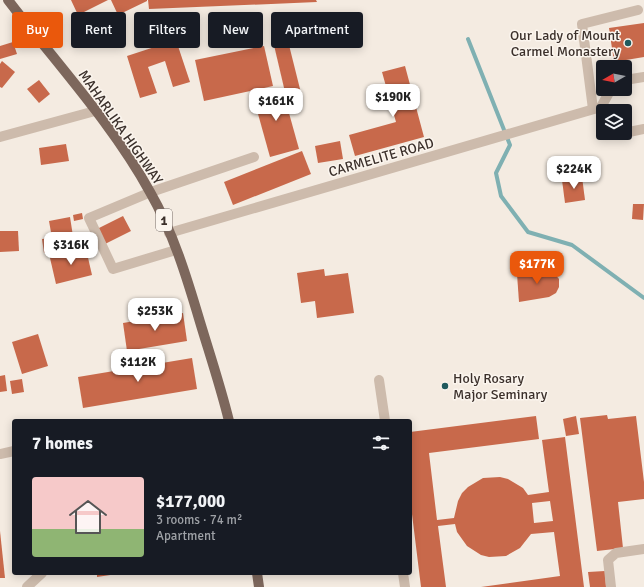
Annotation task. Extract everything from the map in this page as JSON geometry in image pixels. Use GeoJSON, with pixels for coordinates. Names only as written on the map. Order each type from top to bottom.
{"type":"FeatureCollection","features":[{"type":"Feature","properties":{"kind":"main road","name":"MAHARLIKA HIGHWAY"},"geometry":{"type":"LineString","coordinates":[[7,0],[95,111],[150,192],[176,250],[194,301],[228,419]]}},
{"type":"Feature","properties":{"kind":"main road"},"geometry":{"type":"LineString","coordinates":[[257,575],[259,587]]}},
{"type":"Feature","properties":{"kind":"street"},"geometry":{"type":"LineString","coordinates":[[0,3],[7,0]]}},
{"type":"Feature","properties":{"kind":"street"},"geometry":{"type":"LineString","coordinates":[[598,104],[582,24],[638,10]]}},
{"type":"Feature","properties":{"kind":"street"},"geometry":{"type":"LineString","coordinates":[[632,79],[644,77]]}},
{"type":"Feature","properties":{"kind":"street","name":"CARMELITE ROAD"},"geometry":{"type":"LineString","coordinates":[[169,233],[596,110]]}},
{"type":"Feature","properties":{"kind":"street"},"geometry":{"type":"LineString","coordinates":[[0,138],[95,111]]}},
{"type":"Feature","properties":{"kind":"street"},"geometry":{"type":"LineString","coordinates":[[632,132],[644,129]]}},
{"type":"Feature","properties":{"kind":"street"},"geometry":{"type":"LineString","coordinates":[[176,250],[112,269],[89,218],[150,192],[254,157]]}},
{"type":"Feature","properties":{"kind":"street"},"geometry":{"type":"LineString","coordinates":[[379,380],[384,419]]}},
{"type":"Feature","properties":{"kind":"street"},"geometry":{"type":"LineString","coordinates":[[0,454],[12,451]]}},
{"type":"Feature","properties":{"kind":"street"},"geometry":{"type":"LineString","coordinates":[[611,587],[608,560],[616,553],[644,549]]}},
{"type":"Feature","properties":{"kind":"street"},"geometry":{"type":"LineString","coordinates":[[27,587],[40,575]]}},
{"type":"Feature","properties":{"kind":"street"},"geometry":{"type":"LineString","coordinates":[[404,575],[405,587]]}},
{"type":"Feature","properties":{"kind":"building"},"geometry":{"type":"Polygon","coordinates":[[[71,0],[108,0],[84,12],[77,12],[71,0]]]}},
{"type":"Feature","properties":{"kind":"building"},"geometry":{"type":"Polygon","coordinates":[[[111,0],[147,0],[124,12],[117,12],[111,0]]]}},
{"type":"Feature","properties":{"kind":"building"},"geometry":{"type":"Polygon","coordinates":[[[148,0],[316,0],[317,2],[149,9],[148,0]]]}},
{"type":"Feature","properties":{"kind":"building","name":"Our Lady of Mount Carmel Monastery"},"geometry":{"type":"Polygon","coordinates":[[[644,23],[644,57],[626,60],[614,60],[609,28],[644,23]]]}},
{"type":"Feature","properties":{"kind":"building"},"geometry":{"type":"Polygon","coordinates":[[[12,42],[12,48],[15,48],[17,54],[0,59],[0,46],[12,42]]]}},
{"type":"Feature","properties":{"kind":"building"},"geometry":{"type":"Polygon","coordinates":[[[263,46],[273,86],[204,101],[195,60],[254,48],[263,48],[263,46]]]}},
{"type":"Feature","properties":{"kind":"building"},"geometry":{"type":"Polygon","coordinates":[[[152,48],[179,48],[190,82],[173,87],[165,61],[148,67],[157,93],[140,98],[127,56],[152,48]]]}},
{"type":"Feature","properties":{"kind":"building"},"geometry":{"type":"Polygon","coordinates":[[[275,48],[290,48],[300,89],[285,92],[275,48]]]}},
{"type":"Feature","properties":{"kind":"building"},"geometry":{"type":"Polygon","coordinates":[[[2,61],[15,72],[2,88],[0,87],[0,64],[2,61]]]}},
{"type":"Feature","properties":{"kind":"building"},"geometry":{"type":"Polygon","coordinates":[[[405,66],[424,137],[355,156],[349,135],[396,122],[382,72],[405,66]]]}},
{"type":"Feature","properties":{"kind":"building"},"geometry":{"type":"Polygon","coordinates":[[[39,80],[50,94],[39,103],[27,89],[39,80]]]}},
{"type":"Feature","properties":{"kind":"building"},"geometry":{"type":"Polygon","coordinates":[[[282,88],[299,149],[270,157],[253,96],[282,88]]]}},
{"type":"Feature","properties":{"kind":"building"},"geometry":{"type":"Polygon","coordinates":[[[340,141],[343,159],[318,163],[315,146],[340,141]]]}},
{"type":"Feature","properties":{"kind":"building"},"geometry":{"type":"Polygon","coordinates":[[[66,144],[69,161],[41,165],[39,148],[66,144]]]}},
{"type":"Feature","properties":{"kind":"building"},"geometry":{"type":"Polygon","coordinates":[[[302,151],[311,174],[233,205],[224,182],[302,151]]]}},
{"type":"Feature","properties":{"kind":"building"},"geometry":{"type":"Polygon","coordinates":[[[582,177],[585,200],[565,203],[562,180],[582,177]]]}},
{"type":"Feature","properties":{"kind":"building"},"geometry":{"type":"Polygon","coordinates":[[[633,204],[644,204],[643,220],[632,219],[633,204]]]}},
{"type":"Feature","properties":{"kind":"building"},"geometry":{"type":"Polygon","coordinates":[[[82,213],[83,219],[74,221],[73,215],[82,213]]]}},
{"type":"Feature","properties":{"kind":"building"},"geometry":{"type":"Polygon","coordinates":[[[123,216],[131,231],[91,251],[83,236],[123,216]]]}},
{"type":"Feature","properties":{"kind":"building"},"geometry":{"type":"Polygon","coordinates":[[[70,217],[75,249],[44,253],[42,239],[52,238],[49,221],[70,217]]]}},
{"type":"Feature","properties":{"kind":"building"},"geometry":{"type":"Polygon","coordinates":[[[0,231],[18,231],[19,251],[0,252],[0,231]]]}},
{"type":"Feature","properties":{"kind":"building"},"geometry":{"type":"Polygon","coordinates":[[[86,249],[92,275],[56,284],[50,258],[86,249]]]}},
{"type":"Feature","properties":{"kind":"building"},"geometry":{"type":"Polygon","coordinates":[[[324,269],[325,276],[348,273],[354,313],[317,318],[315,301],[301,303],[297,273],[324,269]]]}},
{"type":"Feature","properties":{"kind":"building"},"geometry":{"type":"Polygon","coordinates":[[[549,270],[559,279],[559,287],[556,293],[549,297],[519,302],[517,274],[549,270]]]}},
{"type":"Feature","properties":{"kind":"building"},"geometry":{"type":"Polygon","coordinates":[[[183,313],[187,341],[127,351],[123,323],[183,313]]]}},
{"type":"Feature","properties":{"kind":"building"},"geometry":{"type":"Polygon","coordinates":[[[38,334],[48,366],[22,374],[12,342],[38,334]]]}},
{"type":"Feature","properties":{"kind":"building"},"geometry":{"type":"Polygon","coordinates":[[[192,358],[197,389],[83,408],[78,377],[192,358]]]}},
{"type":"Feature","properties":{"kind":"building"},"geometry":{"type":"Polygon","coordinates":[[[5,375],[7,391],[0,392],[0,376],[5,375]]]}},
{"type":"Feature","properties":{"kind":"building"},"geometry":{"type":"Polygon","coordinates":[[[22,379],[24,392],[12,394],[10,381],[22,379]]]}},
{"type":"Feature","properties":{"kind":"building"},"geometry":{"type":"Polygon","coordinates":[[[607,415],[608,419],[636,416],[644,482],[644,499],[618,502],[623,548],[597,551],[580,418],[607,415]]]}},
{"type":"Feature","properties":{"kind":"building"},"geometry":{"type":"Polygon","coordinates":[[[536,416],[539,439],[429,453],[437,520],[454,518],[458,501],[462,493],[468,487],[483,478],[500,477],[508,479],[523,488],[528,495],[549,492],[542,440],[565,437],[584,587],[481,587],[560,576],[554,532],[531,534],[520,548],[506,556],[489,557],[481,555],[467,546],[457,532],[455,524],[438,526],[446,587],[421,587],[412,514],[412,432],[536,416]],[[550,501],[532,503],[534,523],[553,521],[550,501]]]}},
{"type":"Feature","properties":{"kind":"building"},"geometry":{"type":"Polygon","coordinates":[[[576,416],[579,434],[566,436],[563,419],[576,416]]]}},
{"type":"Feature","properties":{"kind":"building"},"geometry":{"type":"Polygon","coordinates":[[[0,531],[5,578],[0,578],[0,531]]]}},
{"type":"Feature","properties":{"kind":"building"},"geometry":{"type":"Polygon","coordinates":[[[605,571],[606,587],[590,587],[588,572],[605,571]]]}},
{"type":"Feature","properties":{"kind":"building"},"geometry":{"type":"Polygon","coordinates":[[[97,575],[110,575],[97,577],[97,575]]]}},
{"type":"Feature","properties":{"kind":"waterway"},"geometry":{"type":"LineString","coordinates":[[468,39],[510,145],[496,173],[501,196],[528,232],[572,245],[644,298]]}},
{"type":"Feature","properties":{"kind":"place","name":"Our Lady of Mount Carmel Monastery"},"geometry":{"type":"Point","coordinates":[628,43]}},
{"type":"Feature","properties":{"kind":"place","name":"Holy Rosary Major Seminary"},"geometry":{"type":"Point","coordinates":[445,386]}}]}
